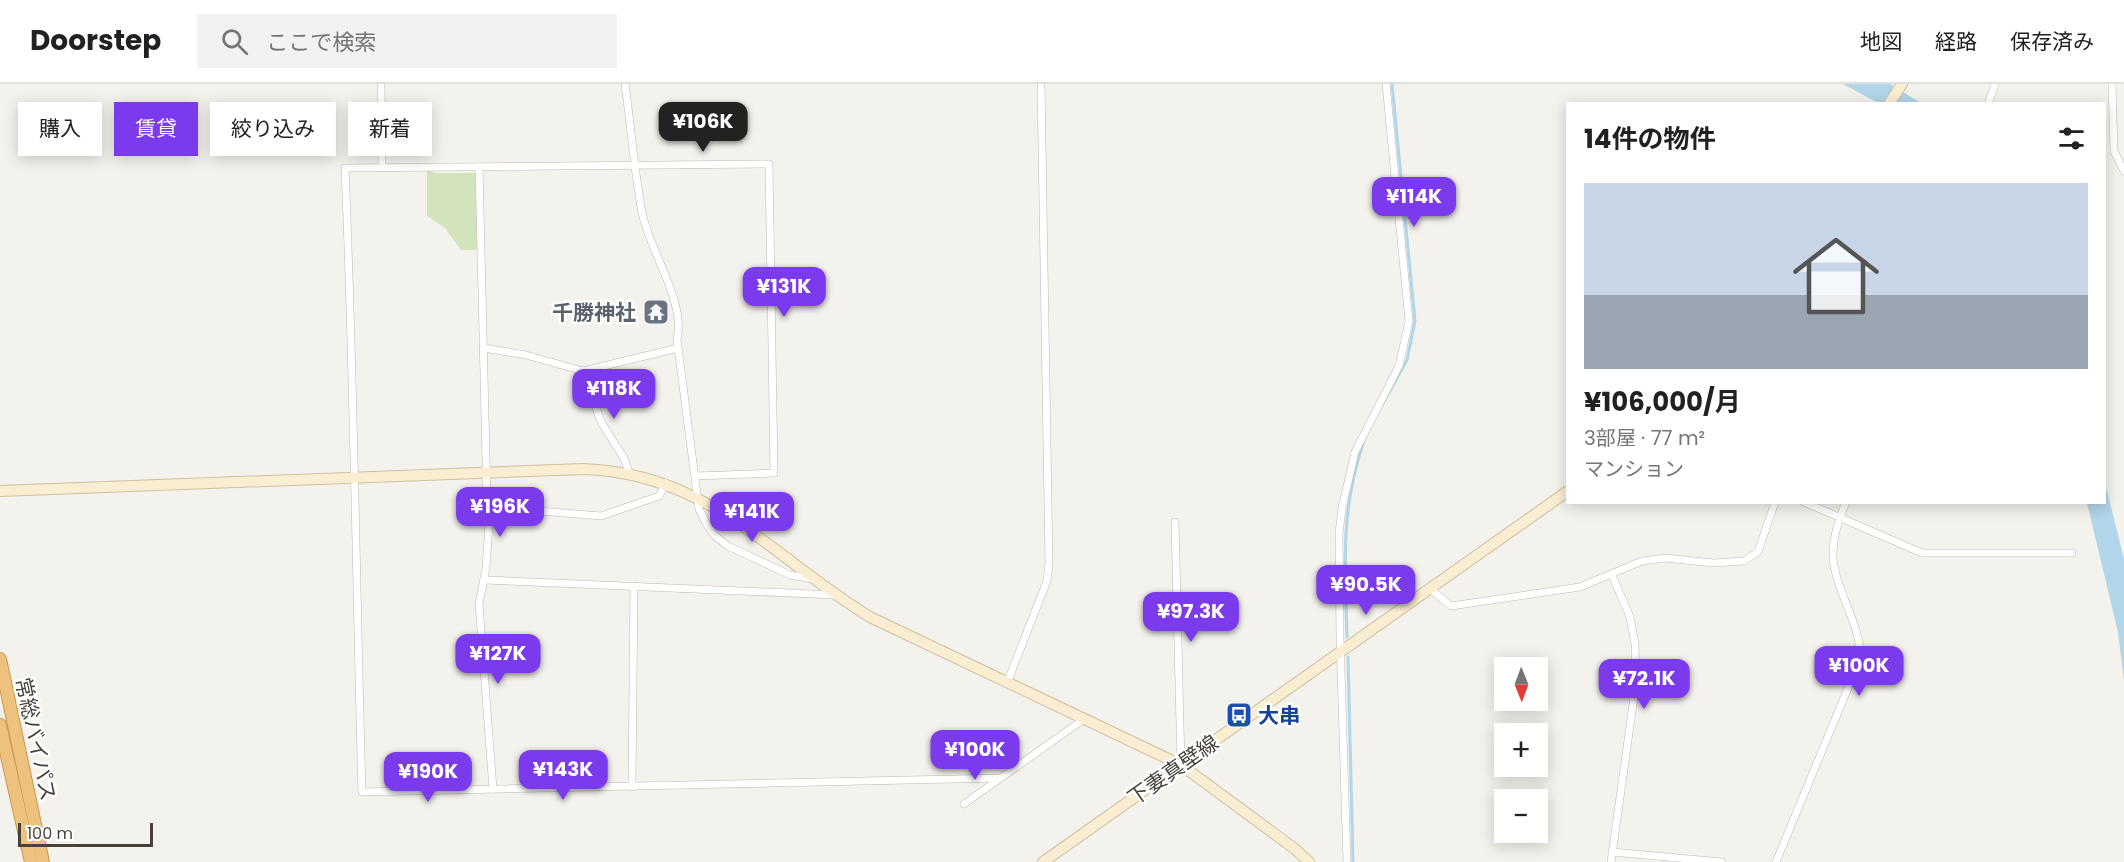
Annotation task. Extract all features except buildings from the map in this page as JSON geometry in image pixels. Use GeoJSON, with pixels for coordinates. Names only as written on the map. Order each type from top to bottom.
{"type":"FeatureCollection","features":[{"type":"Feature","properties":{"kind":"highway","name":"常総バイパス"},"geometry":{"type":"LineString","coordinates":[[0,659],[43,862]]}},
{"type":"Feature","properties":{"kind":"highway","name":"常総バイパス"},"geometry":{"type":"LineString","coordinates":[[0,725],[31,862]]}},
{"type":"Feature","properties":{"kind":"street"},"geometry":{"type":"LineString","coordinates":[[381,84],[382,167]]}},
{"type":"Feature","properties":{"kind":"street"},"geometry":{"type":"LineString","coordinates":[[625,84],[644,222],[674,307],[679,332],[678,348],[699,509],[714,535],[728,546],[790,575],[814,580]]}},
{"type":"Feature","properties":{"kind":"street"},"geometry":{"type":"LineString","coordinates":[[1007,683],[1047,581],[1049,564],[1041,84]]}},
{"type":"Feature","properties":{"kind":"street"},"geometry":{"type":"LineString","coordinates":[[1347,862],[1339,534],[1346,480],[1359,441],[1399,366],[1410,321],[1386,84]]}},
{"type":"Feature","properties":{"kind":"street"},"geometry":{"type":"LineString","coordinates":[[1890,102],[1902,84]]}},
{"type":"Feature","properties":{"kind":"street"},"geometry":{"type":"LineString","coordinates":[[1989,102],[1995,84]]}},
{"type":"Feature","properties":{"kind":"street"},"geometry":{"type":"LineString","coordinates":[[2112,84],[2114,151],[2124,171]]}},
{"type":"Feature","properties":{"kind":"street"},"geometry":{"type":"LineString","coordinates":[[695,476],[774,473],[769,164],[345,168],[352,328],[353,476],[362,792],[999,778]]}},
{"type":"Feature","properties":{"kind":"street"},"geometry":{"type":"LineString","coordinates":[[479,167],[484,348],[484,472],[490,510],[485,580],[479,604],[494,789]]}},
{"type":"Feature","properties":{"kind":"street"},"geometry":{"type":"LineString","coordinates":[[484,348],[526,354],[583,371],[678,348]]}},
{"type":"Feature","properties":{"kind":"street"},"geometry":{"type":"LineString","coordinates":[[583,371],[601,422],[624,458],[629,473]]}},
{"type":"Feature","properties":{"kind":"street"},"geometry":{"type":"LineString","coordinates":[[0,491],[583,469],[629,473],[666,483],[698,496],[727,514],[835,595],[902,633],[1181,765],[1295,849],[1309,862]]}},
{"type":"Feature","properties":{"kind":"street"},"geometry":{"type":"LineString","coordinates":[[487,500],[527,510],[601,516],[659,496],[666,483]]}},
{"type":"Feature","properties":{"kind":"street","name":"下妻真壁線"},"geometry":{"type":"LineString","coordinates":[[1043,862],[1566,492]]}},
{"type":"Feature","properties":{"kind":"street"},"geometry":{"type":"LineString","coordinates":[[1429,588],[1451,606],[1580,587],[1642,561],[1665,558],[1714,563],[1744,561],[1758,552],[1774,504]]}},
{"type":"Feature","properties":{"kind":"street"},"geometry":{"type":"LineString","coordinates":[[1808,504],[1923,553],[2073,553]]}},
{"type":"Feature","properties":{"kind":"street"},"geometry":{"type":"LineString","coordinates":[[1776,862],[1860,659],[1861,641],[1833,564],[1834,538],[1845,504]]}},
{"type":"Feature","properties":{"kind":"street"},"geometry":{"type":"LineString","coordinates":[[1175,522],[1181,765]]}},
{"type":"Feature","properties":{"kind":"street"},"geometry":{"type":"LineString","coordinates":[[1611,862],[1636,683],[1635,644],[1629,617],[1612,575]]}},
{"type":"Feature","properties":{"kind":"street"},"geometry":{"type":"LineString","coordinates":[[485,580],[835,595]]}},
{"type":"Feature","properties":{"kind":"street"},"geometry":{"type":"LineString","coordinates":[[632,787],[634,586]]}},
{"type":"Feature","properties":{"kind":"street"},"geometry":{"type":"LineString","coordinates":[[964,804],[1084,719]]}},
{"type":"Feature","properties":{"kind":"street"},"geometry":{"type":"LineString","coordinates":[[1612,852],[1722,862]]}},
{"type":"Feature","properties":{"kind":"green space"},"geometry":{"type":"Polygon","coordinates":[[[427,170],[436,173],[476,173],[477,250],[461,250],[445,228],[427,216],[427,170]]]}},
{"type":"Feature","properties":{"kind":"water"},"geometry":{"type":"Polygon","coordinates":[[[1843,84],[1890,84],[1919,102],[1876,102],[1843,84]]]}},
{"type":"Feature","properties":{"kind":"water"},"geometry":{"type":"Polygon","coordinates":[[[2106,487],[2124,559],[2124,681],[2118,632],[2087,504],[2106,504],[2106,487]]]}},
{"type":"Feature","properties":{"kind":"waterway"},"geometry":{"type":"LineString","coordinates":[[1382,405],[1407,360],[1415,321],[1392,84]]}},
{"type":"Feature","properties":{"kind":"waterway"},"geometry":{"type":"LineString","coordinates":[[1347,637],[1346,538],[1351,491],[1364,441]]}},
{"type":"Feature","properties":{"kind":"waterway"},"geometry":{"type":"LineString","coordinates":[[1348,657],[1353,862]]}},
{"type":"Feature","properties":{"kind":"place","name":"千勝神社"},"geometry":{"type":"Point","coordinates":[656,312]}},
{"type":"Feature","properties":{"kind":"place","name":"大串"},"geometry":{"type":"Point","coordinates":[1239,715]}}]}
